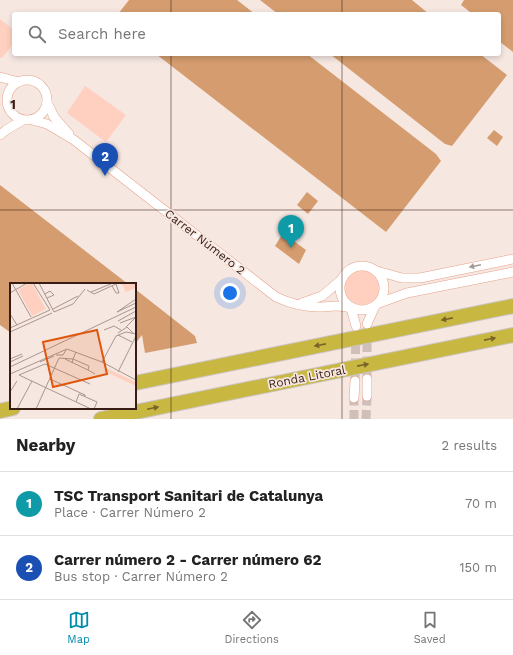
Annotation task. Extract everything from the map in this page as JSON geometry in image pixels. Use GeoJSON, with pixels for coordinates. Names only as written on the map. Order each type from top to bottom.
{"type":"FeatureCollection","features":[{"type":"Feature","properties":{"kind":"highway"},"geometry":{"type":"LineString","coordinates":[[136,383],[513,306]]}},
{"type":"Feature","properties":{"kind":"highway","name":"Ronda Litoral"},"geometry":{"type":"LineString","coordinates":[[101,419],[513,335]]}},
{"type":"Feature","properties":{"kind":"highway"},"geometry":{"type":"LineString","coordinates":[[0,411],[10,409]]}},
{"type":"Feature","properties":{"kind":"street"},"geometry":{"type":"LineString","coordinates":[[0,77],[19,82],[30,80],[38,84],[45,91],[47,102],[42,114],[6,130],[0,135]]}},
{"type":"Feature","properties":{"kind":"street"},"geometry":{"type":"LineString","coordinates":[[6,102],[9,90],[19,82]]}},
{"type":"Feature","properties":{"kind":"street"},"geometry":{"type":"LineString","coordinates":[[0,90],[11,114],[27,120]]}},
{"type":"Feature","properties":{"kind":"street","name":"Carrer Número 2"},"geometry":{"type":"LineString","coordinates":[[47,102],[54,117],[74,140]]}},
{"type":"Feature","properties":{"kind":"street","name":"Carrer Número 2"},"geometry":{"type":"LineString","coordinates":[[27,120],[47,124],[74,140],[276,297],[297,304],[318,307],[341,305],[350,308]]}},
{"type":"Feature","properties":{"kind":"street"},"geometry":{"type":"LineString","coordinates":[[297,304],[309,302],[322,296],[341,280],[350,269],[356,266],[363,266],[398,277],[420,278],[513,259]]}},
{"type":"Feature","properties":{"kind":"street"},"geometry":{"type":"LineString","coordinates":[[367,324],[383,297],[384,286],[381,276],[375,270]]}},
{"type":"Feature","properties":{"kind":"street"},"geometry":{"type":"LineString","coordinates":[[350,308],[360,311],[367,310],[407,294],[513,272]]}},
{"type":"Feature","properties":{"kind":"street"},"geometry":{"type":"LineString","coordinates":[[341,280],[340,294],[342,300],[350,308],[356,326]]}},
{"type":"Feature","properties":{"kind":"street"},"geometry":{"type":"LineString","coordinates":[[367,379],[367,396]]}},
{"type":"Feature","properties":{"kind":"street"},"geometry":{"type":"LineString","coordinates":[[354,398],[355,381]]}},
{"type":"Feature","properties":{"kind":"shaded area"},"geometry":{"type":"Polygon","coordinates":[[[0,19],[12,28],[12,46],[2,58],[0,57],[0,19]]]}},
{"type":"Feature","properties":{"kind":"shaded area"},"geometry":{"type":"Polygon","coordinates":[[[85,86],[126,115],[106,142],[67,113],[85,86]]]}},
{"type":"Feature","properties":{"kind":"shaded area"},"geometry":{"type":"Polygon","coordinates":[[[365,271],[374,276],[378,281],[378,295],[374,300],[369,304],[359,305],[355,304],[346,295],[345,285],[346,281],[355,272],[365,271]]]}},
{"type":"Feature","properties":{"kind":"building"},"geometry":{"type":"Polygon","coordinates":[[[129,0],[237,0],[252,12],[120,12],[129,0]]]}},
{"type":"Feature","properties":{"kind":"building"},"geometry":{"type":"Polygon","coordinates":[[[260,0],[412,0],[427,12],[275,12],[260,0]]]}},
{"type":"Feature","properties":{"kind":"building"},"geometry":{"type":"Polygon","coordinates":[[[464,0],[513,0],[513,52],[501,43],[501,12],[470,12],[461,5],[464,0]]]}},
{"type":"Feature","properties":{"kind":"building"},"geometry":{"type":"Polygon","coordinates":[[[159,56],[310,56],[436,154],[441,161],[386,232],[159,56]]]}},
{"type":"Feature","properties":{"kind":"building"},"geometry":{"type":"Polygon","coordinates":[[[333,56],[483,56],[507,75],[452,146],[445,144],[333,56]]]}},
{"type":"Feature","properties":{"kind":"building"},"geometry":{"type":"Polygon","coordinates":[[[494,130],[503,137],[497,146],[487,138],[494,130]]]}},
{"type":"Feature","properties":{"kind":"building"},"geometry":{"type":"Polygon","coordinates":[[[0,185],[127,283],[10,283],[10,332],[0,325],[0,185]]]}},
{"type":"Feature","properties":{"kind":"building"},"geometry":{"type":"Polygon","coordinates":[[[307,192],[318,201],[308,214],[297,205],[307,192]]]}},
{"type":"Feature","properties":{"kind":"building"},"geometry":{"type":"Polygon","coordinates":[[[283,233],[306,250],[299,264],[275,246],[283,233]]]}},
{"type":"Feature","properties":{"kind":"building"},"geometry":{"type":"Polygon","coordinates":[[[136,290],[195,336],[197,343],[145,353],[142,335],[136,343],[136,290]]]}},
{"type":"Feature","properties":{"kind":"tunnel"},"geometry":{"type":"LineString","coordinates":[[355,381],[356,326]]}},
{"type":"Feature","properties":{"kind":"tunnel"},"geometry":{"type":"LineString","coordinates":[[367,332],[367,379]]}},
{"type":"Feature","properties":{"kind":"tunnel"},"geometry":{"type":"LineString","coordinates":[[366,419],[367,396]]}},
{"type":"Feature","properties":{"kind":"tunnel"},"geometry":{"type":"LineString","coordinates":[[354,398],[354,419]]}},
{"type":"Feature","properties":{"kind":"place","name":"Carrer número 2 - Carrer número 62"},"geometry":{"type":"Point","coordinates":[105,176]}},
{"type":"Feature","properties":{"kind":"place","name":"TSC Transport Sanitari de Catalunya"},"geometry":{"type":"Point","coordinates":[291,248]}}]}
